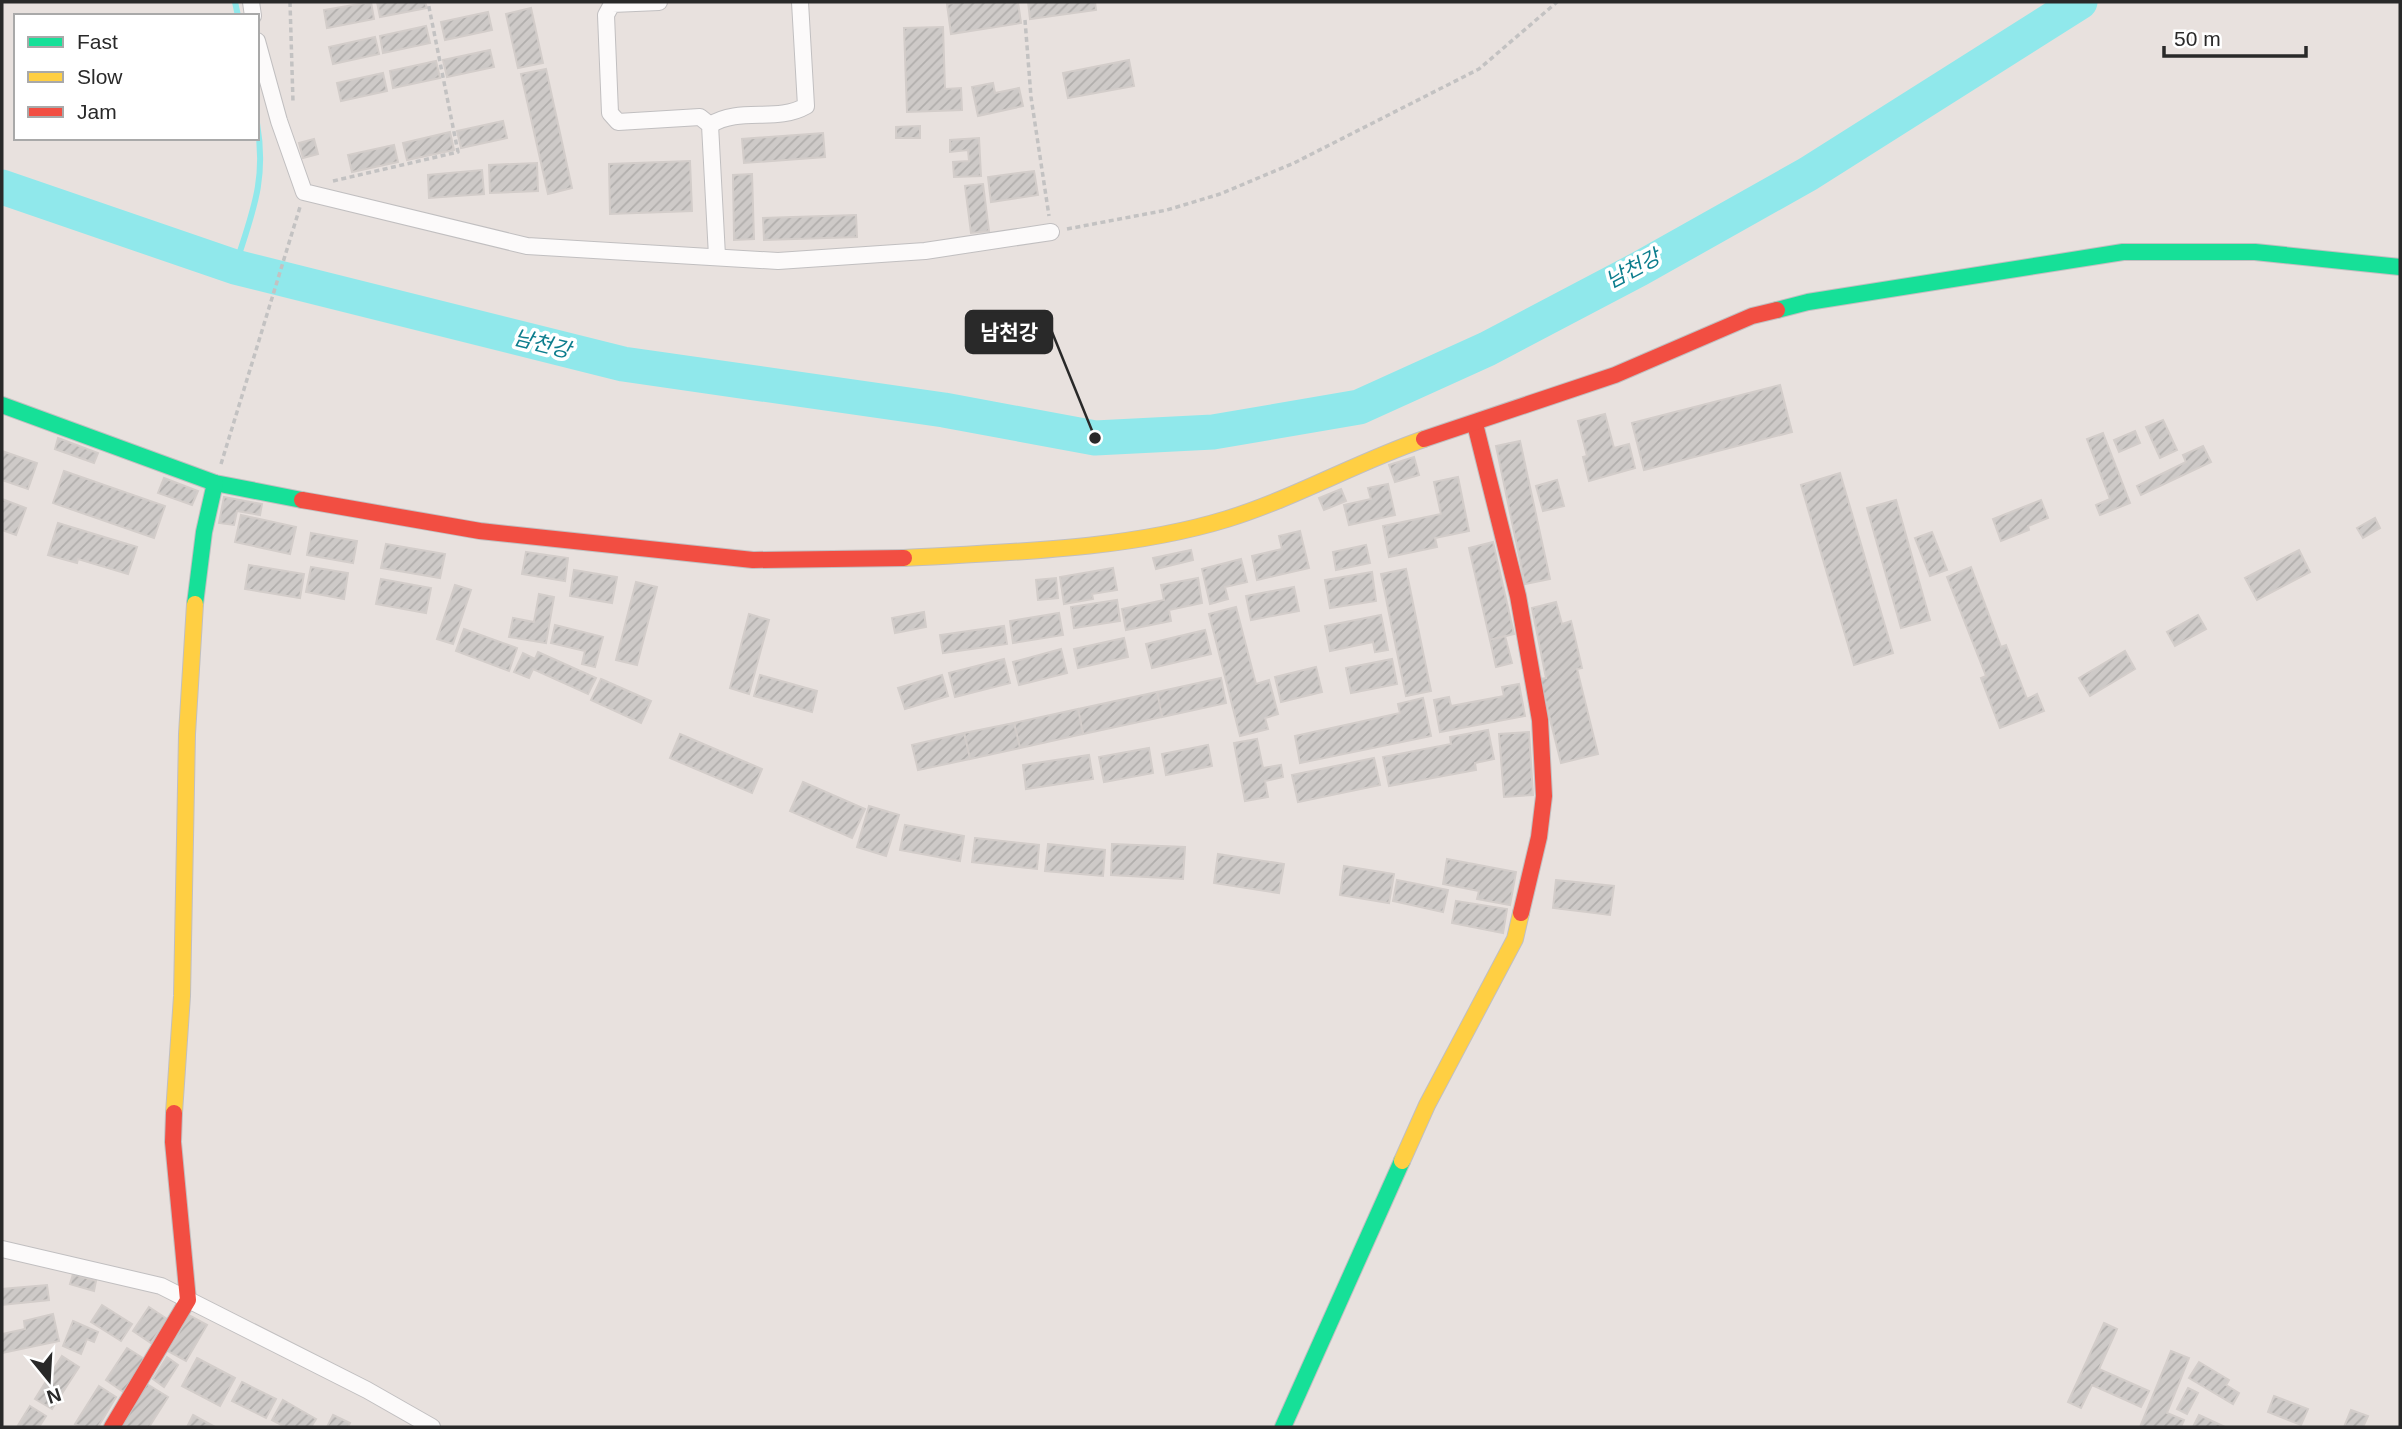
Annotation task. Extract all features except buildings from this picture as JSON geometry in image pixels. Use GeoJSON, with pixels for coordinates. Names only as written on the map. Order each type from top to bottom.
{"type":"FeatureCollection","features":[{"type":"Feature","properties":{"kind":"street"},"geometry":{"type":"LineString","coordinates":[[659,2],[612,4],[606,15],[610,113],[618,122],[700,117],[710,125],[717,256]]}},
{"type":"Feature","properties":{"kind":"street"},"geometry":{"type":"LineString","coordinates":[[710,125],[724,116],[795,112],[806,106],[800,2]]}},
{"type":"Feature","properties":{"kind":"street"},"geometry":{"type":"LineString","coordinates":[[259,48],[279,121],[304,192],[527,246],[778,261],[911,252],[1051,232]]}},
{"type":"Feature","properties":{"kind":"street"},"geometry":{"type":"LineString","coordinates":[[2,405],[215,483],[389,517],[480,531],[753,560],[863,561],[1133,540],[1225,520],[1290,497],[1400,447],[1615,375],[1752,316],[1808,302],[2123,252],[2255,253],[2400,267]]}},
{"type":"Feature","properties":{"kind":"street"},"geometry":{"type":"LineString","coordinates":[[1283,1427],[1427,1105],[1515,939],[1539,837],[1544,796],[1540,720],[1518,596],[1475,424]]}},
{"type":"Feature","properties":{"kind":"street"},"geometry":{"type":"LineString","coordinates":[[112,1427],[188,1300],[173,1142],[174,1103],[182,996],[187,734],[193,621],[204,532],[215,483]]}},
{"type":"Feature","properties":{"kind":"street"},"geometry":{"type":"LineString","coordinates":[[2,1249],[161,1286],[367,1390],[432,1427]]}},
{"type":"Feature","properties":{"kind":"path"},"geometry":{"type":"LineString","coordinates":[[290,2],[293,110]]}},
{"type":"Feature","properties":{"kind":"path"},"geometry":{"type":"LineString","coordinates":[[215,483],[304,192],[321,183],[458,152],[428,2]]}},
{"type":"Feature","properties":{"kind":"path"},"geometry":{"type":"LineString","coordinates":[[1025,20],[1031,97],[1051,232],[1167,210],[1220,194],[1293,163],[1479,69],[1557,2]]}},
{"type":"Feature","properties":{"kind":"waterway"},"geometry":{"type":"LineString","coordinates":[[235,2],[238,14]]}},
{"type":"Feature","properties":{"kind":"waterway","name":"남천강"},"geometry":{"type":"LineString","coordinates":[[2,187],[235,267],[623,364],[944,410],[1095,438],[1213,432],[1359,407],[1487,349],[1639,269],[1808,174],[2080,2]]}},
{"type":"Feature","properties":{"kind":"waterway"},"geometry":{"type":"LineString","coordinates":[[235,267],[259,180],[259,137]]}},
{"type":"Feature","properties":{"kind":"traffic: fast"},"geometry":{"type":"LineString","coordinates":[[1777,310],[1808,302],[2123,252],[2255,252],[2400,267]]}},
{"type":"Feature","properties":{"kind":"traffic: fast"},"geometry":{"type":"LineString","coordinates":[[2,405],[215,483],[302,500]]}},
{"type":"Feature","properties":{"kind":"traffic: fast"},"geometry":{"type":"LineString","coordinates":[[195,604],[204,532],[215,483]]}},
{"type":"Feature","properties":{"kind":"traffic: fast"},"geometry":{"type":"LineString","coordinates":[[1283,1427],[1402,1161]]}},
{"type":"Feature","properties":{"kind":"traffic: slow"},"geometry":{"type":"LineString","coordinates":[[904,558],[1067,548],[1188,529],[1227,519],[1302,491],[1424,439]]}},
{"type":"Feature","properties":{"kind":"traffic: slow"},"geometry":{"type":"LineString","coordinates":[[174,1113],[182,996],[187,734],[195,604]]}},
{"type":"Feature","properties":{"kind":"traffic: slow"},"geometry":{"type":"LineString","coordinates":[[1402,1161],[1427,1105],[1515,939],[1521,913]]}},
{"type":"Feature","properties":{"kind":"traffic: jam"},"geometry":{"type":"LineString","coordinates":[[1424,439],[1615,375],[1752,316],[1777,310]]}},
{"type":"Feature","properties":{"kind":"traffic: jam"},"geometry":{"type":"LineString","coordinates":[[1475,424],[1518,596],[1540,720],[1544,796],[1539,837],[1521,913]]}},
{"type":"Feature","properties":{"kind":"traffic: jam"},"geometry":{"type":"LineString","coordinates":[[302,500],[480,531],[753,560],[904,558]]}},
{"type":"Feature","properties":{"kind":"traffic: jam"},"geometry":{"type":"LineString","coordinates":[[112,1427],[188,1300],[173,1142],[174,1113]]}},
{"type":"Feature","properties":{"kind":"place","name":"남천강"},"geometry":{"type":"Point","coordinates":[1095,438]}}]}
